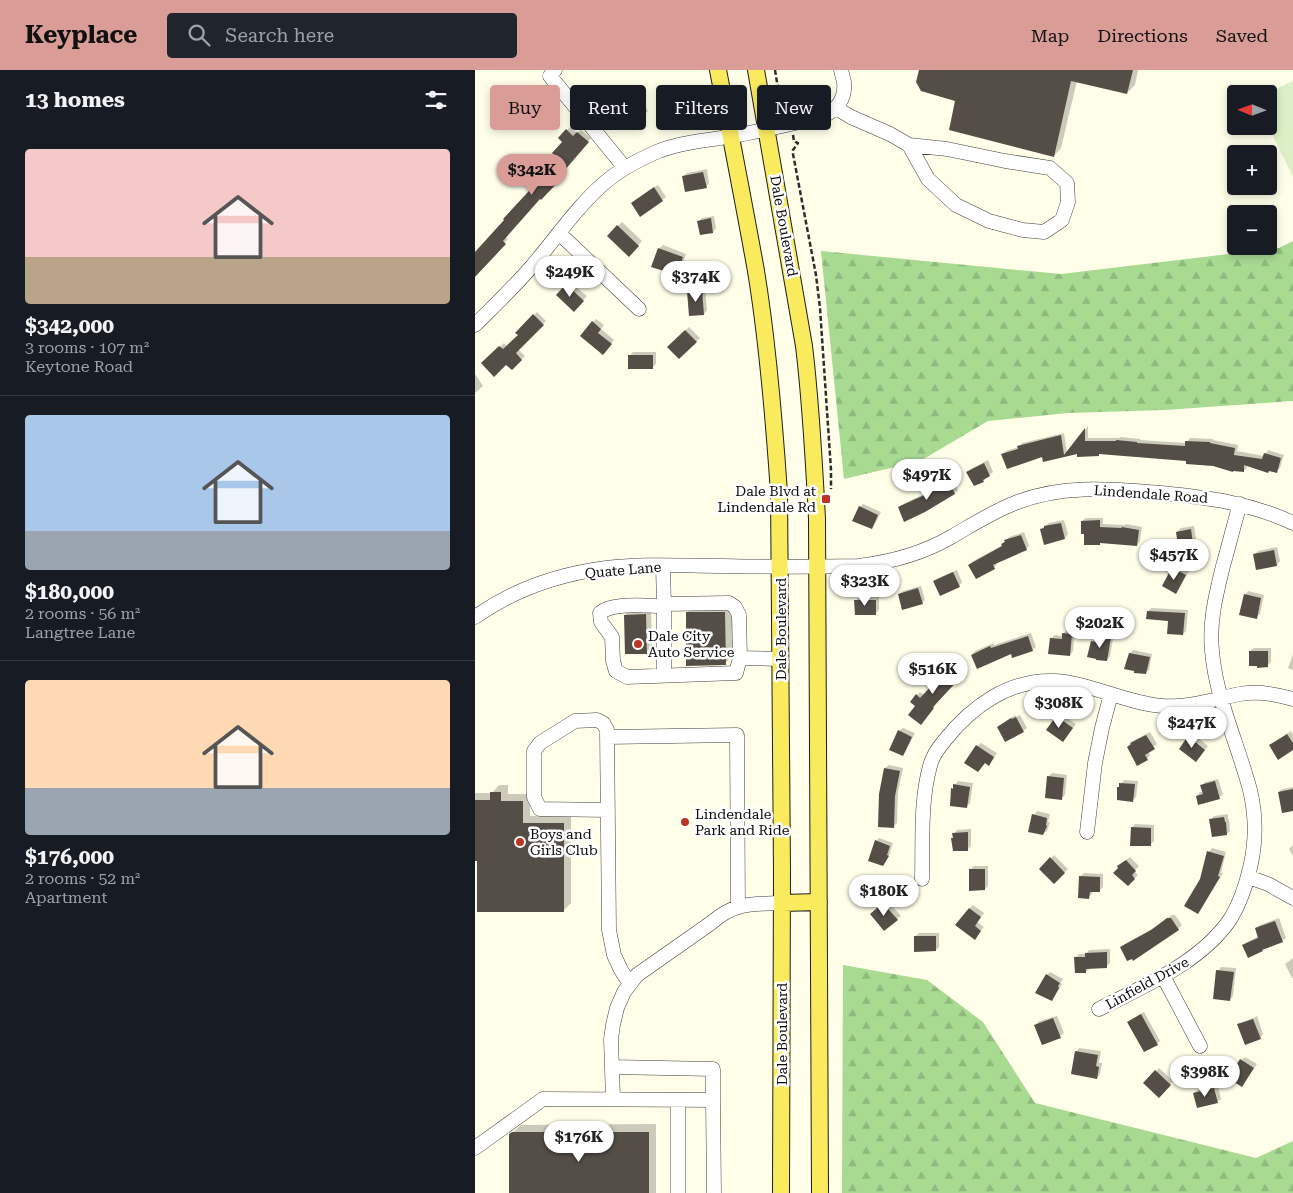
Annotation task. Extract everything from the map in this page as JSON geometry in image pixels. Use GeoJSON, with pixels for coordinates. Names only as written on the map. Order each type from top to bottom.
{"type":"FeatureCollection","features":[{"type":"Feature","properties":{"kind":"main road","name":"Dale Boulevard"},"geometry":{"type":"LineString","coordinates":[[718,70],[756,272],[767,352],[779,493],[782,903],[781,1193]]}},
{"type":"Feature","properties":{"kind":"main road","name":"Dale Boulevard"},"geometry":{"type":"LineString","coordinates":[[756,70],[759,85]]}},
{"type":"Feature","properties":{"kind":"main road","name":"Dale Boulevard"},"geometry":{"type":"LineString","coordinates":[[767,130],[807,369],[817,519],[820,1193]]}},
{"type":"Feature","properties":{"kind":"main road"},"geometry":{"type":"LineString","coordinates":[[782,903],[819,902]]}},
{"type":"Feature","properties":{"kind":"street"},"geometry":{"type":"LineString","coordinates":[[555,70],[550,76],[625,168]]}},
{"type":"Feature","properties":{"kind":"street"},"geometry":{"type":"LineString","coordinates":[[831,112],[836,108],[844,91],[841,70]]}},
{"type":"Feature","properties":{"kind":"street"},"geometry":{"type":"LineString","coordinates":[[836,108],[909,145],[947,149],[1050,168],[1067,183],[1068,202],[1062,220],[1044,232],[1023,230],[989,221],[956,205],[928,179],[909,145]]}},
{"type":"Feature","properties":{"kind":"street"},"geometry":{"type":"LineString","coordinates":[[475,325],[521,279],[587,200],[603,184],[625,168],[656,152],[679,144],[767,130]]}},
{"type":"Feature","properties":{"kind":"street"},"geometry":{"type":"LineString","coordinates":[[560,234],[639,309]]}},
{"type":"Feature","properties":{"kind":"street","name":"Lindendale Road"},"geometry":{"type":"LineString","coordinates":[[780,567],[881,564],[927,549],[951,538],[995,512],[1016,503],[1038,495],[1061,491],[1115,489],[1210,498],[1240,504],[1276,515],[1293,523]]}},
{"type":"Feature","properties":{"kind":"street","name":"Linfield Drive"},"geometry":{"type":"LineString","coordinates":[[1099,1009],[1180,967],[1196,955],[1218,934],[1231,918],[1248,877],[1252,858],[1254,813],[1250,791],[1221,699],[1211,651],[1213,603],[1240,504]]}},
{"type":"Feature","properties":{"kind":"street"},"geometry":{"type":"LineString","coordinates":[[663,566],[665,676]]}},
{"type":"Feature","properties":{"kind":"street","name":"Quate Lane"},"geometry":{"type":"LineString","coordinates":[[475,616],[515,594],[545,582],[607,568],[663,566],[780,567]]}},
{"type":"Feature","properties":{"kind":"street"},"geometry":{"type":"LineString","coordinates":[[729,603],[735,607],[739,615],[741,658],[736,673],[627,677],[616,671],[613,662],[612,637],[601,622],[600,613],[605,609],[616,607],[729,603]]}},
{"type":"Feature","properties":{"kind":"street"},"geometry":{"type":"LineString","coordinates":[[741,658],[781,659]]}},
{"type":"Feature","properties":{"kind":"street"},"geometry":{"type":"LineString","coordinates":[[923,879],[923,819],[925,791],[930,764],[954,728],[969,714],[1001,693],[1031,683],[1056,681],[1155,706],[1193,705],[1241,694],[1266,693],[1293,699]]}},
{"type":"Feature","properties":{"kind":"street"},"geometry":{"type":"LineString","coordinates":[[1087,832],[1095,763],[1111,694]]}},
{"type":"Feature","properties":{"kind":"street"},"geometry":{"type":"LineString","coordinates":[[608,810],[541,809],[534,797],[534,751],[540,743],[575,721],[597,720],[603,723],[607,730],[610,939],[614,955],[630,984]]}},
{"type":"Feature","properties":{"kind":"street"},"geometry":{"type":"LineString","coordinates":[[607,737],[737,735],[738,906]]}},
{"type":"Feature","properties":{"kind":"street"},"geometry":{"type":"LineString","coordinates":[[1248,877],[1268,884],[1293,898]]}},
{"type":"Feature","properties":{"kind":"street"},"geometry":{"type":"LineString","coordinates":[[613,1099],[611,1039],[613,1025],[617,1008],[637,975],[731,909],[751,904],[782,903]]}},
{"type":"Feature","properties":{"kind":"street"},"geometry":{"type":"LineString","coordinates":[[1163,976],[1200,1046]]}},
{"type":"Feature","properties":{"kind":"street"},"geometry":{"type":"LineString","coordinates":[[613,1067],[713,1069],[714,1193]]}},
{"type":"Feature","properties":{"kind":"street"},"geometry":{"type":"LineString","coordinates":[[475,1148],[543,1099],[713,1100]]}},
{"type":"Feature","properties":{"kind":"street"},"geometry":{"type":"LineString","coordinates":[[678,1100],[678,1193]]}},
{"type":"Feature","properties":{"kind":"path"},"geometry":{"type":"LineString","coordinates":[[775,70],[779,85]]}},
{"type":"Feature","properties":{"kind":"path"},"geometry":{"type":"LineString","coordinates":[[794,141],[798,143]]}},
{"type":"Feature","properties":{"kind":"green space"},"geometry":{"type":"Polygon","coordinates":[[[1293,81],[1293,177],[1272,135],[1277,135],[1277,89],[1293,81]]]}},
{"type":"Feature","properties":{"kind":"green space"},"geometry":{"type":"Polygon","coordinates":[[[1293,241],[1293,401],[1165,410],[1067,413],[988,421],[920,461],[844,479],[821,251],[1061,274],[1227,254],[1277,255],[1277,248],[1293,241]]]}},
{"type":"Feature","properties":{"kind":"green space"},"geometry":{"type":"Polygon","coordinates":[[[843,965],[927,980],[983,1022],[1035,1103],[1256,1158],[1293,1141],[1293,1193],[842,1193],[843,965]]]}},
{"type":"Feature","properties":{"kind":"building"},"geometry":{"type":"Polygon","coordinates":[[[919,70],[1133,70],[1127,94],[1071,81],[1054,157],[949,130],[955,101],[921,91],[916,82],[919,70]]]}},
{"type":"Feature","properties":{"kind":"building"},"geometry":{"type":"Polygon","coordinates":[[[566,129],[573,136],[577,132],[589,142],[558,178],[560,180],[540,199],[503,241],[506,244],[475,277],[475,252],[540,179],[535,175],[554,155],[552,153],[562,142],[558,138],[566,129]]]}},
{"type":"Feature","properties":{"kind":"building"},"geometry":{"type":"Polygon","coordinates":[[[703,172],[707,188],[685,192],[682,176],[703,172]]]}},
{"type":"Feature","properties":{"kind":"building"},"geometry":{"type":"Polygon","coordinates":[[[654,187],[663,201],[640,217],[631,203],[654,187]]]}},
{"type":"Feature","properties":{"kind":"building"},"geometry":{"type":"Polygon","coordinates":[[[711,218],[713,233],[700,235],[697,221],[711,218]]]}},
{"type":"Feature","properties":{"kind":"building"},"geometry":{"type":"Polygon","coordinates":[[[617,225],[639,246],[629,257],[607,236],[617,225]]]}},
{"type":"Feature","properties":{"kind":"building"},"geometry":{"type":"Polygon","coordinates":[[[658,248],[683,257],[677,274],[651,267],[658,248]]]}},
{"type":"Feature","properties":{"kind":"building"},"geometry":{"type":"Polygon","coordinates":[[[566,284],[584,301],[574,312],[556,295],[566,284]]]}},
{"type":"Feature","properties":{"kind":"building"},"geometry":{"type":"Polygon","coordinates":[[[702,289],[704,315],[689,316],[687,291],[702,289]]]}},
{"type":"Feature","properties":{"kind":"building"},"geometry":{"type":"Polygon","coordinates":[[[533,314],[544,325],[516,353],[522,360],[512,370],[506,365],[494,377],[481,363],[499,346],[503,349],[518,335],[515,333],[533,314]]]}},
{"type":"Feature","properties":{"kind":"building"},"geometry":{"type":"Polygon","coordinates":[[[592,321],[601,329],[598,333],[612,344],[603,355],[580,336],[592,321]]]}},
{"type":"Feature","properties":{"kind":"building"},"geometry":{"type":"Polygon","coordinates":[[[685,330],[697,342],[679,359],[667,347],[685,330]]]}},
{"type":"Feature","properties":{"kind":"building"},"geometry":{"type":"Polygon","coordinates":[[[628,355],[653,355],[653,369],[628,369],[628,355]]]}},
{"type":"Feature","properties":{"kind":"building"},"geometry":{"type":"Polygon","coordinates":[[[1085,428],[1085,441],[1116,440],[1185,446],[1185,441],[1210,442],[1235,448],[1234,455],[1262,459],[1264,453],[1281,458],[1277,473],[1269,471],[1268,473],[1244,465],[1244,472],[1233,472],[1213,466],[1186,464],[1186,461],[1099,454],[1099,456],[1077,457],[1077,454],[1043,462],[1042,457],[1007,469],[1001,454],[1018,449],[1017,446],[1061,435],[1064,455],[1085,428]]]}},
{"type":"Feature","properties":{"kind":"building"},"geometry":{"type":"Polygon","coordinates":[[[984,463],[990,476],[983,480],[984,482],[974,486],[966,472],[984,463]]]}},
{"type":"Feature","properties":{"kind":"building"},"geometry":{"type":"Polygon","coordinates":[[[948,480],[955,494],[904,522],[898,507],[931,492],[929,490],[948,480]]]}},
{"type":"Feature","properties":{"kind":"building"},"geometry":{"type":"Polygon","coordinates":[[[859,506],[878,515],[872,529],[852,521],[859,506]]]}},
{"type":"Feature","properties":{"kind":"building"},"geometry":{"type":"Polygon","coordinates":[[[1100,520],[1100,527],[1122,527],[1139,530],[1137,546],[1100,543],[1100,545],[1084,545],[1084,534],[1081,534],[1081,521],[1100,520]]]}},
{"type":"Feature","properties":{"kind":"building"},"geometry":{"type":"Polygon","coordinates":[[[1061,523],[1065,539],[1044,545],[1040,529],[1044,528],[1044,526],[1061,523]]]}},
{"type":"Feature","properties":{"kind":"building"},"geometry":{"type":"Polygon","coordinates":[[[1191,529],[1194,551],[1179,553],[1176,532],[1191,529]]]}},
{"type":"Feature","properties":{"kind":"building"},"geometry":{"type":"Polygon","coordinates":[[[1021,535],[1027,550],[993,565],[995,569],[976,579],[968,565],[1002,546],[1001,544],[1005,542],[1004,540],[1021,535]]]}},
{"type":"Feature","properties":{"kind":"building"},"geometry":{"type":"Polygon","coordinates":[[[1274,550],[1277,566],[1256,570],[1253,554],[1274,550]]]}},
{"type":"Feature","properties":{"kind":"building"},"geometry":{"type":"Polygon","coordinates":[[[1171,569],[1186,575],[1176,594],[1162,586],[1171,569]]]}},
{"type":"Feature","properties":{"kind":"building"},"geometry":{"type":"Polygon","coordinates":[[[953,572],[960,587],[940,596],[933,581],[953,572]]]}},
{"type":"Feature","properties":{"kind":"building"},"geometry":{"type":"Polygon","coordinates":[[[918,588],[923,604],[902,610],[898,594],[918,588]]]}},
{"type":"Feature","properties":{"kind":"building"},"geometry":{"type":"Polygon","coordinates":[[[1244,594],[1261,598],[1257,619],[1239,615],[1244,594]]]}},
{"type":"Feature","properties":{"kind":"building"},"geometry":{"type":"Polygon","coordinates":[[[854,600],[876,600],[876,615],[855,615],[854,600]]]}},
{"type":"Feature","properties":{"kind":"building"},"geometry":{"type":"Polygon","coordinates":[[[1147,611],[1185,613],[1183,635],[1167,634],[1168,621],[1146,619],[1147,611]]]}},
{"type":"Feature","properties":{"kind":"building"},"geometry":{"type":"Polygon","coordinates":[[[686,612],[725,612],[726,665],[686,666],[686,612]]]}},
{"type":"Feature","properties":{"kind":"building"},"geometry":{"type":"Polygon","coordinates":[[[646,614],[647,654],[625,654],[624,615],[646,614]]]}},
{"type":"Feature","properties":{"kind":"building"},"geometry":{"type":"Polygon","coordinates":[[[1062,633],[1072,634],[1070,656],[1048,654],[1050,638],[1062,639],[1062,633]]]}},
{"type":"Feature","properties":{"kind":"building"},"geometry":{"type":"Polygon","coordinates":[[[1102,635],[1111,637],[1107,661],[1087,657],[1091,641],[1100,643],[1102,635]]]}},
{"type":"Feature","properties":{"kind":"building"},"geometry":{"type":"Polygon","coordinates":[[[1028,636],[1033,651],[1012,658],[1011,654],[977,669],[971,655],[990,646],[991,648],[1028,636]]]}},
{"type":"Feature","properties":{"kind":"building"},"geometry":{"type":"Polygon","coordinates":[[[1249,651],[1268,651],[1268,667],[1257,668],[1257,666],[1249,666],[1249,651]]]}},
{"type":"Feature","properties":{"kind":"building"},"geometry":{"type":"Polygon","coordinates":[[[1129,653],[1150,657],[1146,674],[1134,673],[1134,671],[1124,669],[1129,653]]]}},
{"type":"Feature","properties":{"kind":"building"},"geometry":{"type":"Polygon","coordinates":[[[950,666],[962,676],[933,707],[921,725],[908,715],[915,706],[910,702],[916,694],[920,698],[950,666]]]}},
{"type":"Feature","properties":{"kind":"building"},"geometry":{"type":"Polygon","coordinates":[[[1056,716],[1073,728],[1063,742],[1046,730],[1056,716]]]}},
{"type":"Feature","properties":{"kind":"building"},"geometry":{"type":"Polygon","coordinates":[[[1016,717],[1024,732],[1005,742],[997,727],[1016,717]]]}},
{"type":"Feature","properties":{"kind":"building"},"geometry":{"type":"Polygon","coordinates":[[[898,730],[912,737],[903,756],[889,750],[898,730]]]}},
{"type":"Feature","properties":{"kind":"building"},"geometry":{"type":"Polygon","coordinates":[[[1287,734],[1293,743],[1293,750],[1278,760],[1269,745],[1287,734]]]}},
{"type":"Feature","properties":{"kind":"building"},"geometry":{"type":"Polygon","coordinates":[[[1146,735],[1155,749],[1145,755],[1148,760],[1137,766],[1127,747],[1130,743],[1146,735]]]}},
{"type":"Feature","properties":{"kind":"building"},"geometry":{"type":"Polygon","coordinates":[[[1188,736],[1205,750],[1196,762],[1179,749],[1188,736]]]}},
{"type":"Feature","properties":{"kind":"building"},"geometry":{"type":"Polygon","coordinates":[[[976,745],[994,757],[989,766],[985,763],[978,772],[964,763],[976,745]]]}},
{"type":"Feature","properties":{"kind":"building"},"geometry":{"type":"Polygon","coordinates":[[[884,768],[900,771],[895,796],[894,828],[878,827],[879,794],[884,768]]]}},
{"type":"Feature","properties":{"kind":"building"},"geometry":{"type":"Polygon","coordinates":[[[1047,776],[1064,778],[1062,800],[1045,798],[1047,776]]]}},
{"type":"Feature","properties":{"kind":"building"},"geometry":{"type":"Polygon","coordinates":[[[1215,781],[1220,799],[1198,805],[1196,796],[1203,794],[1200,785],[1215,781]]]}},
{"type":"Feature","properties":{"kind":"building"},"geometry":{"type":"Polygon","coordinates":[[[1119,783],[1135,784],[1133,802],[1117,800],[1117,787],[1119,787],[1119,783]]]}},
{"type":"Feature","properties":{"kind":"building"},"geometry":{"type":"Polygon","coordinates":[[[953,784],[970,787],[967,808],[950,806],[953,784]]]}},
{"type":"Feature","properties":{"kind":"building"},"geometry":{"type":"Polygon","coordinates":[[[1293,789],[1293,811],[1282,813],[1278,792],[1293,789]]]}},
{"type":"Feature","properties":{"kind":"building","name":"Boys and Girls Club"},"geometry":{"type":"Polygon","coordinates":[[[490,792],[501,792],[501,801],[523,801],[523,823],[564,823],[564,912],[477,912],[475,800],[490,800],[490,792]]]}},
{"type":"Feature","properties":{"kind":"building"},"geometry":{"type":"Polygon","coordinates":[[[1032,814],[1047,818],[1047,826],[1043,835],[1028,832],[1032,814]]]}},
{"type":"Feature","properties":{"kind":"building"},"geometry":{"type":"Polygon","coordinates":[[[1224,817],[1227,835],[1212,837],[1209,819],[1224,817]]]}},
{"type":"Feature","properties":{"kind":"building"},"geometry":{"type":"Polygon","coordinates":[[[1131,827],[1151,828],[1151,846],[1130,846],[1131,827]]]}},
{"type":"Feature","properties":{"kind":"building"},"geometry":{"type":"Polygon","coordinates":[[[968,832],[968,851],[953,851],[952,833],[968,832]]]}},
{"type":"Feature","properties":{"kind":"building"},"geometry":{"type":"Polygon","coordinates":[[[875,840],[890,846],[887,855],[889,856],[883,866],[868,861],[875,840]]]}},
{"type":"Feature","properties":{"kind":"building"},"geometry":{"type":"Polygon","coordinates":[[[1207,851],[1224,856],[1218,876],[1220,877],[1198,914],[1184,906],[1200,879],[1207,851]]]}},
{"type":"Feature","properties":{"kind":"building"},"geometry":{"type":"Polygon","coordinates":[[[1050,857],[1065,873],[1054,884],[1039,869],[1050,857]]]}},
{"type":"Feature","properties":{"kind":"building"},"geometry":{"type":"Polygon","coordinates":[[[1126,860],[1136,871],[1132,875],[1135,879],[1128,886],[1113,873],[1118,868],[1117,866],[1126,860]]]}},
{"type":"Feature","properties":{"kind":"building"},"geometry":{"type":"Polygon","coordinates":[[[969,869],[985,869],[985,890],[969,891],[969,869]]]}},
{"type":"Feature","properties":{"kind":"building"},"geometry":{"type":"Polygon","coordinates":[[[1079,876],[1100,877],[1100,892],[1090,892],[1089,899],[1078,898],[1079,876]]]}},
{"type":"Feature","properties":{"kind":"building"},"geometry":{"type":"Polygon","coordinates":[[[883,903],[898,920],[884,931],[870,914],[883,903]]]}},
{"type":"Feature","properties":{"kind":"building"},"geometry":{"type":"Polygon","coordinates":[[[969,908],[981,917],[975,926],[981,931],[975,940],[955,925],[969,908]]]}},
{"type":"Feature","properties":{"kind":"building"},"geometry":{"type":"Polygon","coordinates":[[[1167,918],[1171,918],[1179,930],[1133,961],[1132,959],[1127,961],[1120,947],[1151,930],[1167,918]]]}},
{"type":"Feature","properties":{"kind":"building"},"geometry":{"type":"Polygon","coordinates":[[[1275,921],[1283,942],[1248,958],[1242,945],[1258,938],[1255,928],[1275,921]]]}},
{"type":"Feature","properties":{"kind":"building"},"geometry":{"type":"Polygon","coordinates":[[[914,936],[936,936],[936,951],[914,952],[914,936]]]}},
{"type":"Feature","properties":{"kind":"building"},"geometry":{"type":"Polygon","coordinates":[[[1107,952],[1107,968],[1086,969],[1086,973],[1075,973],[1074,957],[1085,957],[1085,953],[1107,952]]]}},
{"type":"Feature","properties":{"kind":"building"},"geometry":{"type":"Polygon","coordinates":[[[1216,970],[1234,972],[1230,1001],[1213,999],[1216,970]]]}},
{"type":"Feature","properties":{"kind":"building"},"geometry":{"type":"Polygon","coordinates":[[[1046,974],[1060,983],[1052,1001],[1035,993],[1046,974]]]}},
{"type":"Feature","properties":{"kind":"building"},"geometry":{"type":"Polygon","coordinates":[[[1141,1014],[1158,1045],[1144,1052],[1127,1022],[1141,1014]]]}},
{"type":"Feature","properties":{"kind":"building"},"geometry":{"type":"Polygon","coordinates":[[[1053,1018],[1061,1038],[1042,1045],[1034,1025],[1053,1018]]]}},
{"type":"Feature","properties":{"kind":"building"},"geometry":{"type":"Polygon","coordinates":[[[1253,1019],[1261,1039],[1245,1045],[1237,1024],[1253,1019]]]}},
{"type":"Feature","properties":{"kind":"building"},"geometry":{"type":"Polygon","coordinates":[[[1075,1051],[1098,1055],[1096,1066],[1099,1067],[1097,1079],[1071,1074],[1075,1051]]]}},
{"type":"Feature","properties":{"kind":"building"},"geometry":{"type":"Polygon","coordinates":[[[1240,1059],[1254,1068],[1242,1087],[1228,1078],[1240,1059]]]}},
{"type":"Feature","properties":{"kind":"building"},"geometry":{"type":"Polygon","coordinates":[[[1155,1070],[1171,1085],[1159,1098],[1143,1083],[1155,1070]]]}},
{"type":"Feature","properties":{"kind":"building"},"geometry":{"type":"Polygon","coordinates":[[[1214,1088],[1218,1103],[1197,1108],[1193,1093],[1214,1088]]]}},
{"type":"Feature","properties":{"kind":"building"},"geometry":{"type":"Polygon","coordinates":[[[512,1132],[649,1132],[649,1193],[509,1193],[509,1134],[512,1132]]]}},
{"type":"Feature","properties":{"kind":"place","name":"Dale Blvd at Lindendale Rd"},"geometry":{"type":"Point","coordinates":[826,499]}},
{"type":"Feature","properties":{"kind":"place","name":"Dale City Auto Service"},"geometry":{"type":"Point","coordinates":[638,644]}},
{"type":"Feature","properties":{"kind":"place","name":"Lindendale Park and Ride"},"geometry":{"type":"Point","coordinates":[685,822]}},
{"type":"Feature","properties":{"kind":"place","name":"Boys and Girls Club"},"geometry":{"type":"Point","coordinates":[520,842]}}]}
